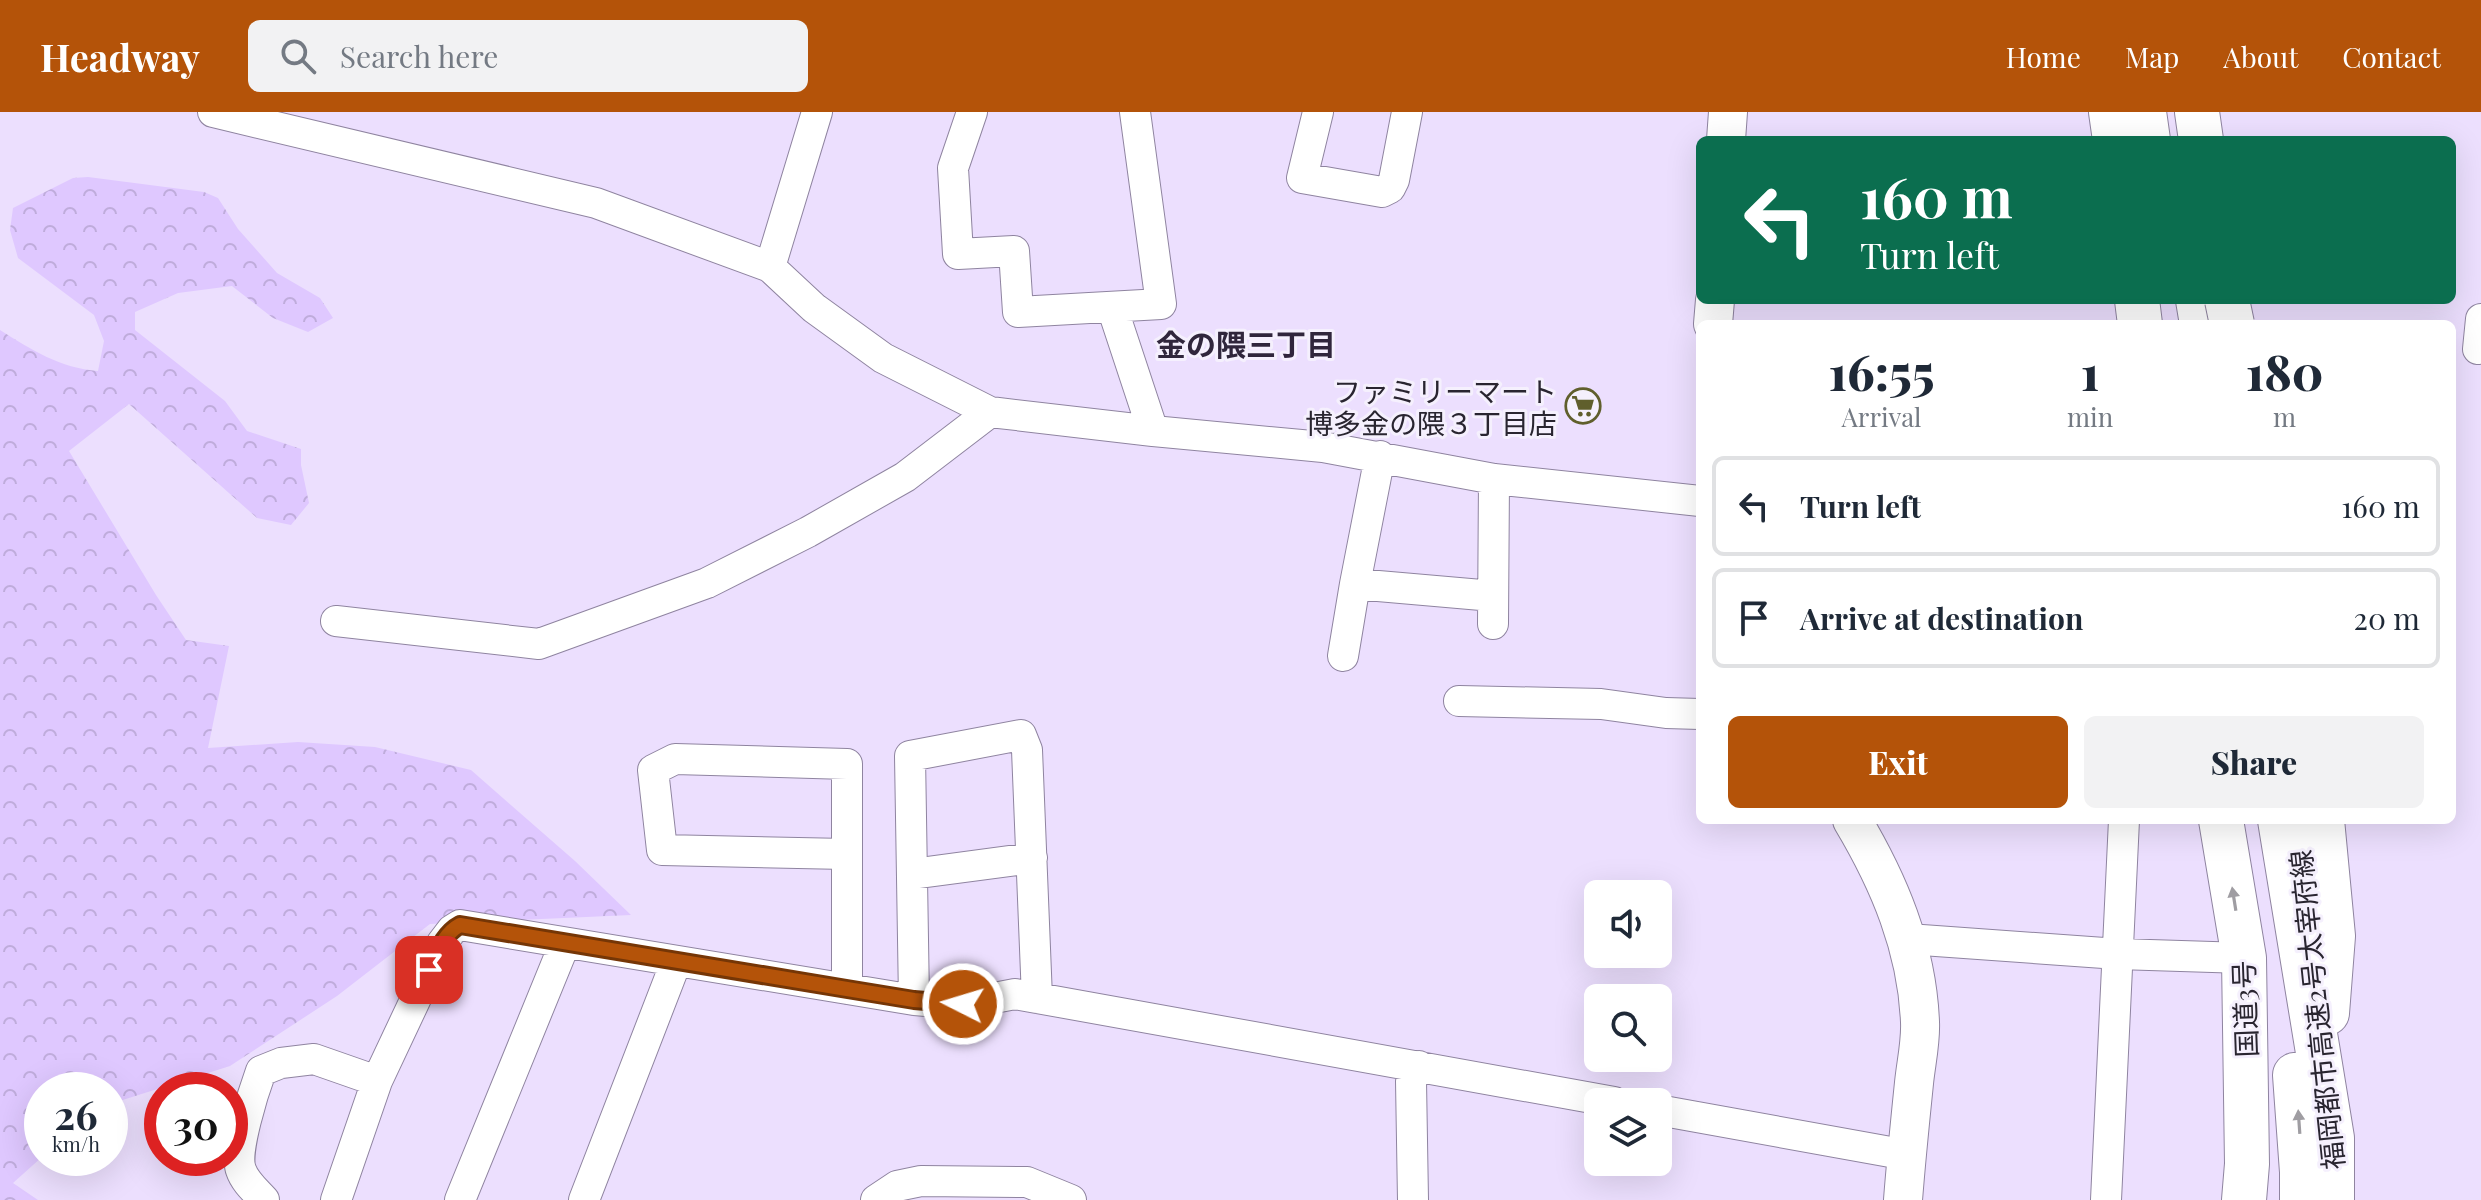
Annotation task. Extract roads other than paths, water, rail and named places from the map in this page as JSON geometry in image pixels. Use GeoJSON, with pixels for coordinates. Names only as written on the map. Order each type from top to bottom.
{"type":"FeatureCollection","features":[{"type":"Feature","properties":{"kind":"highway"},"geometry":{"type":"LineString","coordinates":[[2111,112],[2114,136]]}},
{"type":"Feature","properties":{"kind":"highway"},"geometry":{"type":"LineString","coordinates":[[2144,112],[2147,136]]}},
{"type":"Feature","properties":{"kind":"highway"},"geometry":{"type":"LineString","coordinates":[[2173,112],[2176,136]]}},
{"type":"Feature","properties":{"kind":"highway"},"geometry":{"type":"LineString","coordinates":[[2197,112],[2200,136]]}},
{"type":"Feature","properties":{"kind":"highway"},"geometry":{"type":"LineString","coordinates":[[2215,112],[2218,136]]}},
{"type":"Feature","properties":{"kind":"highway","name":"国道3号"},"geometry":{"type":"LineString","coordinates":[[2222,824],[2244,958],[2247,1164],[2244,1200]]}},
{"type":"Feature","properties":{"kind":"highway","name":"福岡都市高速2号太宰府線"},"geometry":{"type":"LineString","coordinates":[[2265,824],[2293,1049],[2302,1200]]}},
{"type":"Feature","properties":{"kind":"highway"},"geometry":{"type":"LineString","coordinates":[[2281,824],[2332,1138],[2334,1200]]}},
{"type":"Feature","properties":{"kind":"highway","name":"福岡都市高速2号太宰府線"},"geometry":{"type":"LineString","coordinates":[[2295,824],[2325,1044],[2334,1200]]}},
{"type":"Feature","properties":{"kind":"highway"},"geometry":{"type":"LineString","coordinates":[[2322,824],[2333,936],[2325,1044]]}},
{"type":"Feature","properties":{"kind":"highway"},"geometry":{"type":"LineString","coordinates":[[2245,1051],[2269,1109],[2266,1200]]}},
{"type":"Feature","properties":{"kind":"main road"},"geometry":{"type":"LineString","coordinates":[[1726,136],[1728,112]]}},
{"type":"Feature","properties":{"kind":"main road"},"geometry":{"type":"LineString","coordinates":[[1854,824],[1882,873],[1908,939],[1920,1024],[1903,1200]]}},
{"type":"Feature","properties":{"kind":"street"},"geometry":{"type":"LineString","coordinates":[[213,112],[596,203],[770,267],[814,308],[883,358],[990,412],[1323,447],[1494,479],[1696,501]]}},
{"type":"Feature","properties":{"kind":"street"},"geometry":{"type":"LineString","coordinates":[[770,267],[817,112]]}},
{"type":"Feature","properties":{"kind":"street"},"geometry":{"type":"LineString","coordinates":[[972,112],[953,168],[958,254],[1014,251],[1018,312],[1161,304],[1135,112]]}},
{"type":"Feature","properties":{"kind":"street"},"geometry":{"type":"LineString","coordinates":[[1318,112],[1302,178],[1382,192],[1390,188],[1394,180],[1407,112]]}},
{"type":"Feature","properties":{"kind":"street"},"geometry":{"type":"LineString","coordinates":[[1112,307],[1153,431]]}},
{"type":"Feature","properties":{"kind":"street"},"geometry":{"type":"LineString","coordinates":[[2478,349],[2481,319]]}},
{"type":"Feature","properties":{"kind":"street"},"geometry":{"type":"LineString","coordinates":[[336,621],[539,644],[707,583],[808,532],[905,477],[990,412]]}},
{"type":"Feature","properties":{"kind":"street"},"geometry":{"type":"LineString","coordinates":[[1343,656],[1380,456]]}},
{"type":"Feature","properties":{"kind":"street"},"geometry":{"type":"LineString","coordinates":[[1355,584],[1493,610],[1494,479]]}},
{"type":"Feature","properties":{"kind":"street"},"geometry":{"type":"LineString","coordinates":[[1459,701],[1601,704],[1696,714]]}},
{"type":"Feature","properties":{"kind":"street"},"geometry":{"type":"LineString","coordinates":[[914,1000],[910,756],[1021,735],[1027,750],[1037,998]]}},
{"type":"Feature","properties":{"kind":"street"},"geometry":{"type":"LineString","coordinates":[[846,854],[662,850],[653,770],[675,759],[847,764],[847,989]]}},
{"type":"Feature","properties":{"kind":"street"},"geometry":{"type":"LineString","coordinates":[[2106,1200],[2124,824]]}},
{"type":"Feature","properties":{"kind":"street"},"geometry":{"type":"LineString","coordinates":[[912,874],[1032,858]]}},
{"type":"Feature","properties":{"kind":"street"},"geometry":{"type":"LineString","coordinates":[[336,1200],[377,1081],[442,943],[460,925],[914,1000],[963,1004],[1015,994],[1584,1096]]}},
{"type":"Feature","properties":{"kind":"street"},"geometry":{"type":"LineString","coordinates":[[1908,939],[2118,954],[2244,958]]}},
{"type":"Feature","properties":{"kind":"street"},"geometry":{"type":"LineString","coordinates":[[460,1200],[565,943]]}},
{"type":"Feature","properties":{"kind":"street"},"geometry":{"type":"LineString","coordinates":[[584,1200],[676,962]]}},
{"type":"Feature","properties":{"kind":"street"},"geometry":{"type":"LineString","coordinates":[[264,1200],[248,1183],[240,1168],[245,1124],[261,1071],[281,1063],[314,1059],[377,1081]]}},
{"type":"Feature","properties":{"kind":"street"},"geometry":{"type":"LineString","coordinates":[[1413,1200],[1411,1081],[1419,1066]]}},
{"type":"Feature","properties":{"kind":"street"},"geometry":{"type":"LineString","coordinates":[[1672,1113],[1907,1155]]}},
{"type":"Feature","properties":{"kind":"street"},"geometry":{"type":"LineString","coordinates":[[876,1200],[897,1186],[921,1181],[1027,1182],[1071,1200]]}},
{"type":"Feature","properties":{"kind":"place","name":"ファミリーマート 博多金の隈３丁目店"},"geometry":{"type":"Point","coordinates":[1583,406]}},
{"type":"Feature","properties":{"kind":"district","name":"金の隈三丁目"},"geometry":{"type":"Point","coordinates":[1246,344]}}]}
